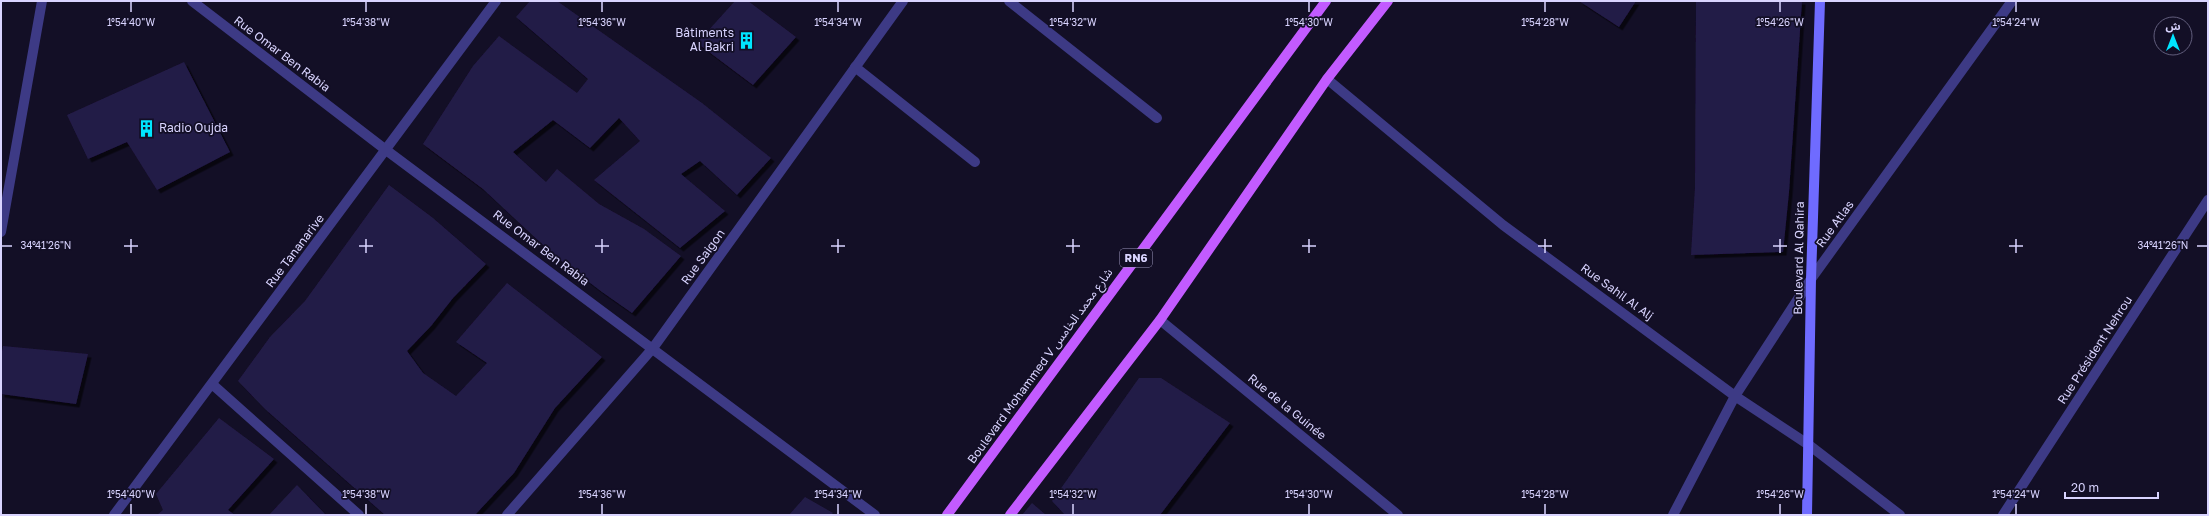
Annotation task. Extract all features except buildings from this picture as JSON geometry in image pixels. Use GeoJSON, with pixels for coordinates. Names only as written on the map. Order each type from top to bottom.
{"type":"FeatureCollection","features":[{"type":"Feature","properties":{"kind":"main road","name":"Boulevard Mohammed V شارع محمد الخامس"},"geometry":{"type":"LineString","coordinates":[[946,515],[1326,1]]}},
{"type":"Feature","properties":{"kind":"main road"},"geometry":{"type":"LineString","coordinates":[[1010,515],[1160,320],[1327,79],[1388,1]]}},
{"type":"Feature","properties":{"kind":"main road","name":"Boulevard Al Qahira"},"geometry":{"type":"LineString","coordinates":[[1807,515],[1811,279],[1820,1]]}},
{"type":"Feature","properties":{"kind":"street"},"geometry":{"type":"LineString","coordinates":[[1,232],[42,1]]}},
{"type":"Feature","properties":{"kind":"street","name":"Rue Omar Ben Rabia"},"geometry":{"type":"LineString","coordinates":[[192,1],[386,150],[875,515]]}},
{"type":"Feature","properties":{"kind":"street","name":"Rue Tananarive"},"geometry":{"type":"LineString","coordinates":[[114,515],[496,1]]}},
{"type":"Feature","properties":{"kind":"street","name":"Rue Saigon"},"geometry":{"type":"LineString","coordinates":[[507,515],[653,348],[903,1]]}},
{"type":"Feature","properties":{"kind":"street"},"geometry":{"type":"LineString","coordinates":[[1009,1],[1157,118]]}},
{"type":"Feature","properties":{"kind":"street","name":"Rue Atlas"},"geometry":{"type":"LineString","coordinates":[[1673,515],[1736,396],[1811,279],[2012,1]]}},
{"type":"Feature","properties":{"kind":"street"},"geometry":{"type":"LineString","coordinates":[[855,67],[975,162]]}},
{"type":"Feature","properties":{"kind":"street","name":"Rue Sahil Al Alj"},"geometry":{"type":"LineString","coordinates":[[1327,79],[1503,224],[1736,396],[1809,445],[1900,515]]}},
{"type":"Feature","properties":{"kind":"street","name":"Rue Président Nehrou"},"geometry":{"type":"LineString","coordinates":[[2003,515],[2208,200]]}},
{"type":"Feature","properties":{"kind":"street","name":"Rue de la Guinée"},"geometry":{"type":"LineString","coordinates":[[1160,320],[1398,515]]}},
{"type":"Feature","properties":{"kind":"street"},"geometry":{"type":"LineString","coordinates":[[212,384],[359,515]]}},
{"type":"Feature","properties":{"kind":"place","name":"Bâtiments Al Bakri"},"geometry":{"type":"Point","coordinates":[747,40]}},
{"type":"Feature","properties":{"kind":"place","name":"Radio Oujda"},"geometry":{"type":"Point","coordinates":[146,128]}}]}
